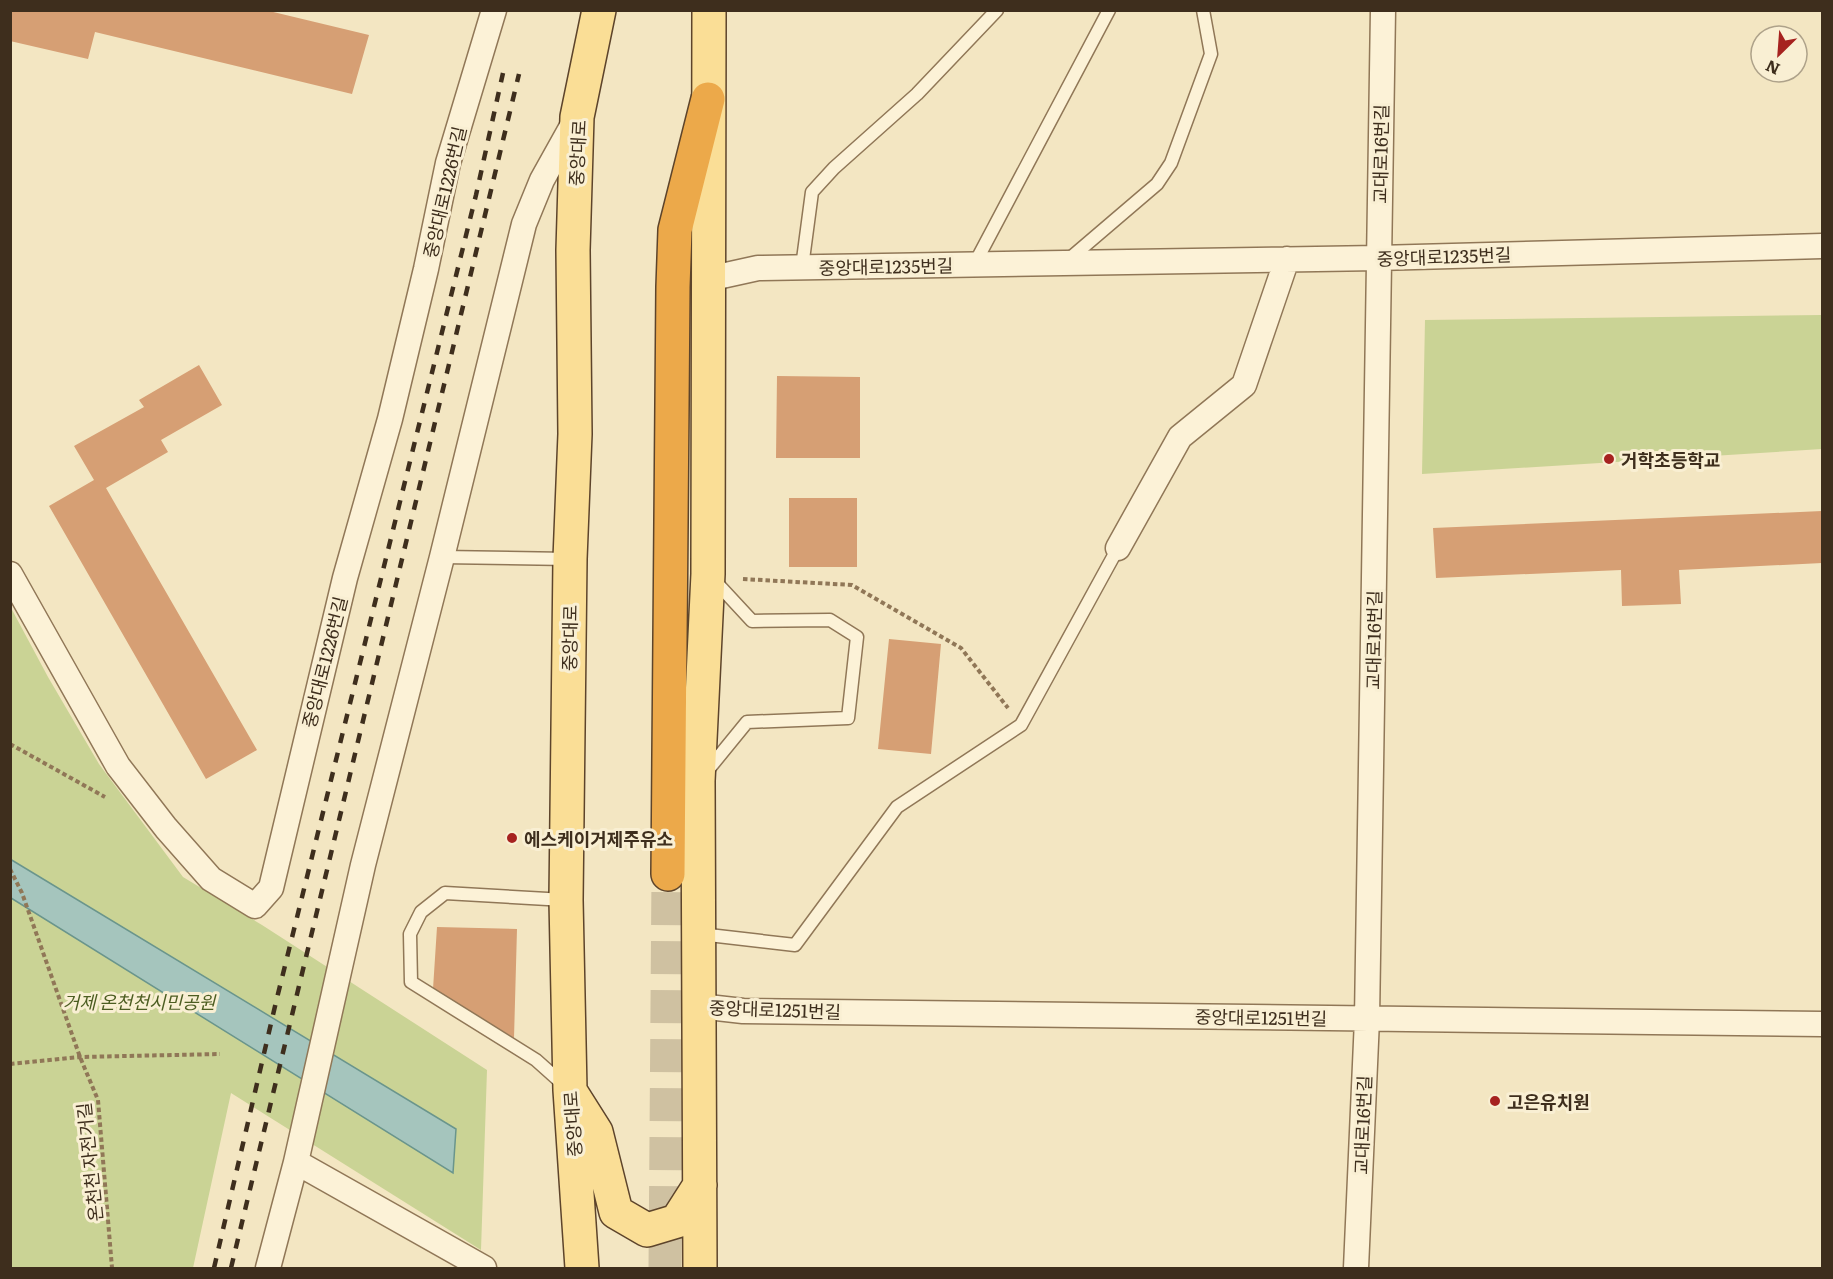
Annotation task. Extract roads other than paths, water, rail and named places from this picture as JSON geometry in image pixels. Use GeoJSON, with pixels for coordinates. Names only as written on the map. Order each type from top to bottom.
{"type":"FeatureCollection","features":[{"type":"Feature","properties":{"kind":"highway"},"geometry":{"type":"LineString","coordinates":[[668,874],[672,287],[675,230],[708,99]]}},
{"type":"Feature","properties":{"kind":"main road","name":"중앙대로"},"geometry":{"type":"LineString","coordinates":[[582,1269],[570,1090],[566,900],[570,559],[575,434],[573,250],[577,117],[599,10]]}},
{"type":"Feature","properties":{"kind":"main road"},"geometry":{"type":"LineString","coordinates":[[700,1269],[698,781],[708,574],[708,99],[704,17]]}},
{"type":"Feature","properties":{"kind":"main road"},"geometry":{"type":"LineString","coordinates":[[570,1090],[597,1132],[616,1212],[646,1230],[677,1221],[700,1185]]}},
{"type":"Feature","properties":{"kind":"street","name":"중앙대로1226번길"},"geometry":{"type":"LineString","coordinates":[[10,574],[118,765],[166,828],[211,879],[255,906],[271,888],[345,578],[393,407],[426,269],[448,163],[494,10]]}},
{"type":"Feature","properties":{"kind":"street","name":"교대로16번길"},"geometry":{"type":"LineString","coordinates":[[1356,1269],[1367,1018],[1383,10]]}},
{"type":"Feature","properties":{"kind":"street"},"geometry":{"type":"LineString","coordinates":[[268,1269],[296,1162],[363,865],[524,224],[542,180],[577,117]]}},
{"type":"Feature","properties":{"kind":"street","name":"중앙대로1235번길"},"geometry":{"type":"LineString","coordinates":[[708,279],[759,268],[1378,258],[1822,246]]}},
{"type":"Feature","properties":{"kind":"street"},"geometry":{"type":"LineString","coordinates":[[1118,548],[1180,437],[1244,385],[1287,259]]}},
{"type":"Feature","properties":{"kind":"street","name":"중앙대로1251번길"},"geometry":{"type":"LineString","coordinates":[[699,1006],[743,1011],[1822,1024]]}},
{"type":"Feature","properties":{"kind":"street"},"geometry":{"type":"LineString","coordinates":[[296,1162],[484,1269]]}},
{"type":"Feature","properties":{"kind":"lane"},"geometry":{"type":"LineString","coordinates":[[802,267],[812,192],[834,168],[917,94],[997,10]]}},
{"type":"Feature","properties":{"kind":"lane"},"geometry":{"type":"LineString","coordinates":[[974,265],[1109,10]]}},
{"type":"Feature","properties":{"kind":"lane"},"geometry":{"type":"LineString","coordinates":[[1065,263],[1157,184],[1171,163],[1211,54],[1203,10]]}},
{"type":"Feature","properties":{"kind":"lane"},"geometry":{"type":"LineString","coordinates":[[699,933],[795,945],[897,807],[1021,725],[1118,548]]}},
{"type":"Feature","properties":{"kind":"lane"},"geometry":{"type":"LineString","coordinates":[[442,557],[570,559]]}},
{"type":"Feature","properties":{"kind":"lane"},"geometry":{"type":"LineString","coordinates":[[698,781],[747,722],[848,718],[857,637],[830,620],[752,621],[708,574]]}},
{"type":"Feature","properties":{"kind":"lane"},"geometry":{"type":"LineString","coordinates":[[566,900],[445,893],[421,912],[410,934],[411,982],[536,1060],[570,1090]]}},
{"type":"Feature","properties":{"kind":"water"},"geometry":{"type":"Polygon","coordinates":[[[10,859],[456,1129],[453,1173],[11,898],[10,859]]]}},
{"type":"Feature","properties":{"kind":"tunnel"},"geometry":{"type":"LineString","coordinates":[[665,1268],[668,874]]}},
{"type":"Feature","properties":{"kind":"railway"},"geometry":{"type":"LineString","coordinates":[[214,1268],[276,1002],[476,195],[503,73]]}},
{"type":"Feature","properties":{"kind":"railway"},"geometry":{"type":"LineString","coordinates":[[231,1268],[519,74]]}},
{"type":"Feature","properties":{"kind":"place","name":"거학초등학교"},"geometry":{"type":"Point","coordinates":[1609,459]}},
{"type":"Feature","properties":{"kind":"place","name":"에스케이거제주유소"},"geometry":{"type":"Point","coordinates":[512,838]}},
{"type":"Feature","properties":{"kind":"place","name":"고은유치원"},"geometry":{"type":"Point","coordinates":[1495,1101]}},
{"type":"Feature","properties":{"kind":"park label","name":"거제 온천천시민공원"},"geometry":{"type":"Point","coordinates":[139,1001]}}]}
